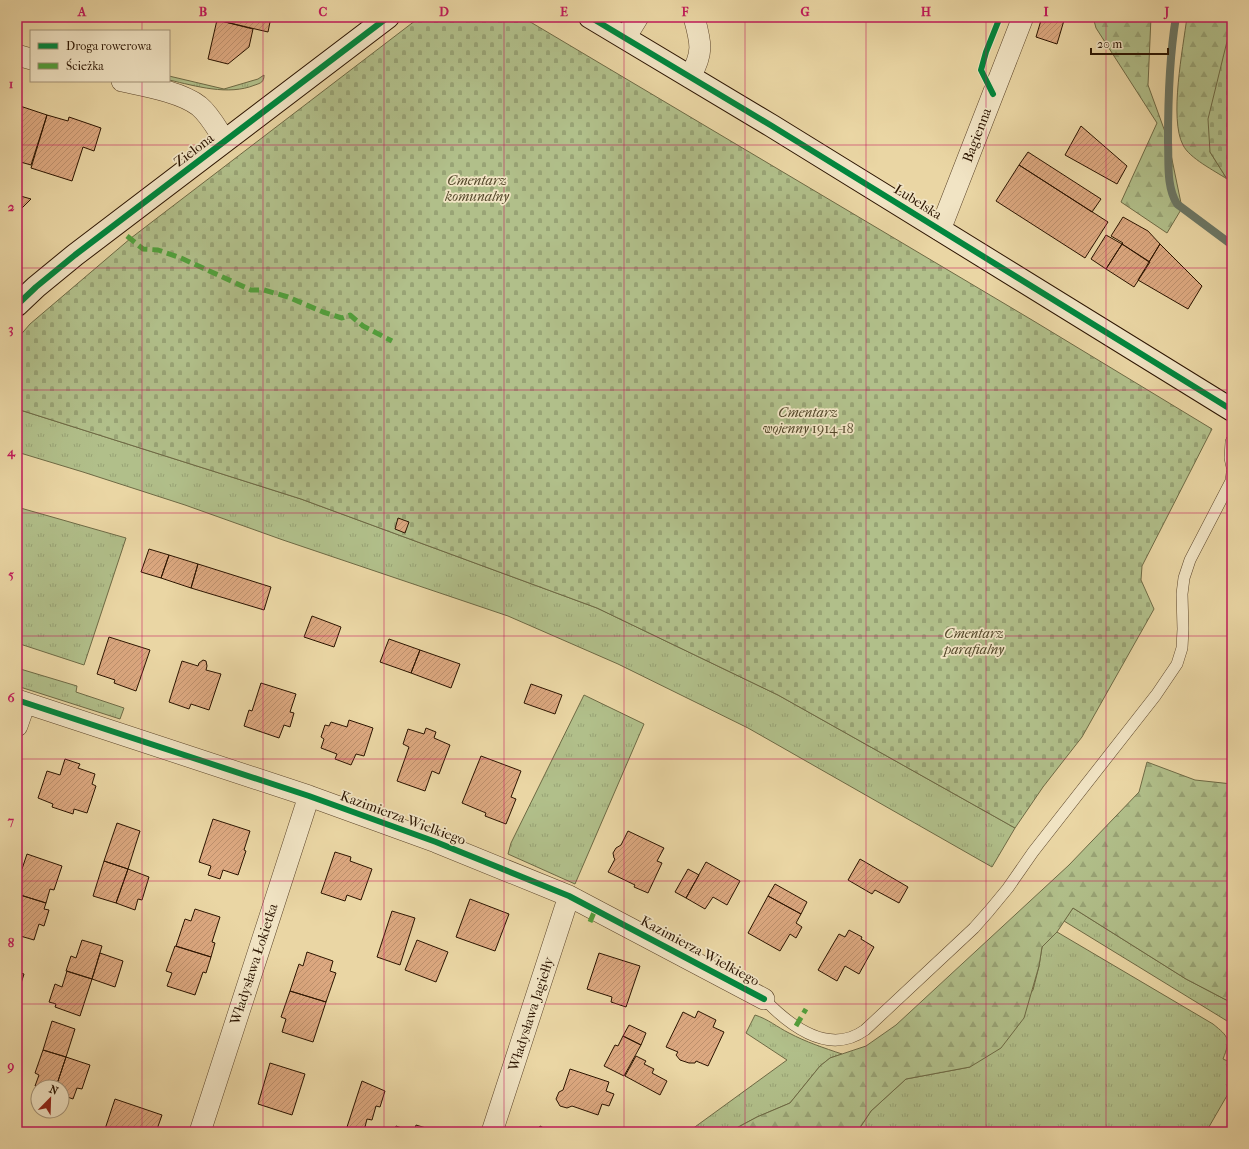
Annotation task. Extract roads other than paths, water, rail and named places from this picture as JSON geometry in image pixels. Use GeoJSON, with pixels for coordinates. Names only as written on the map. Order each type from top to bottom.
{"type":"FeatureCollection","features":[{"type":"Feature","properties":{"kind":"street","name":"Zielona"},"geometry":{"type":"LineString","coordinates":[[17,305],[36,287],[75,255],[388,17]]}},
{"type":"Feature","properties":{"kind":"street","name":"Lubelska"},"geometry":{"type":"LineString","coordinates":[[590,17],[1232,410]]}},
{"type":"Feature","properties":{"kind":"street"},"geometry":{"type":"LineString","coordinates":[[625,38],[638,17]]}},
{"type":"Feature","properties":{"kind":"street"},"geometry":{"type":"LineString","coordinates":[[690,77],[700,54],[700,42],[694,17]]}},
{"type":"Feature","properties":{"kind":"street","name":"Bagienna"},"geometry":{"type":"LineString","coordinates":[[940,230],[1023,17]]}},
{"type":"Feature","properties":{"kind":"street"},"geometry":{"type":"LineString","coordinates":[[17,55],[30,59]]}},
{"type":"Feature","properties":{"kind":"street"},"geometry":{"type":"LineString","coordinates":[[126,82],[166,92],[198,105],[205,112],[225,141]]}},
{"type":"Feature","properties":{"kind":"street"},"geometry":{"type":"LineString","coordinates":[[17,726],[21,701]]}},
{"type":"Feature","properties":{"kind":"street","name":"Kazimierza Wielkiego"},"geometry":{"type":"LineString","coordinates":[[21,701],[308,796],[436,842],[569,896],[764,999]]}},
{"type":"Feature","properties":{"kind":"street","name":"Władysława Łokietka"},"geometry":{"type":"LineString","coordinates":[[200,1132],[308,796]]}},
{"type":"Feature","properties":{"kind":"street","name":"Władysława Jagiełły"},"geometry":{"type":"LineString","coordinates":[[492,1132],[569,896]]}},
{"type":"Feature","properties":{"kind":"lane"},"geometry":{"type":"LineString","coordinates":[[1232,440],[1230,458],[1232,468]]}},
{"type":"Feature","properties":{"kind":"lane"},"geometry":{"type":"LineString","coordinates":[[764,999],[781,1015],[814,1036],[826,1040],[837,1041],[849,1039],[857,1036],[865,1030],[974,928],[989,911],[1033,852],[1156,695],[1177,664],[1181,655],[1183,640],[1182,594],[1184,578],[1190,560],[1231,481],[1232,473]]}},
{"type":"Feature","properties":{"kind":"waterway"},"geometry":{"type":"LineString","coordinates":[[1176,17],[1170,63],[1168,126],[1168,166],[1171,190],[1177,204],[1232,245]]}},
{"type":"Feature","properties":{"kind":"park label","name":"Cmentarz komunalny"},"geometry":{"type":"Point","coordinates":[477,188]}},
{"type":"Feature","properties":{"kind":"park label","name":"Cmentarz wojenny 1914-18"},"geometry":{"type":"Point","coordinates":[808,420]}},
{"type":"Feature","properties":{"kind":"park label","name":"Cmentarz parafialny"},"geometry":{"type":"Point","coordinates":[974,642]}}]}
